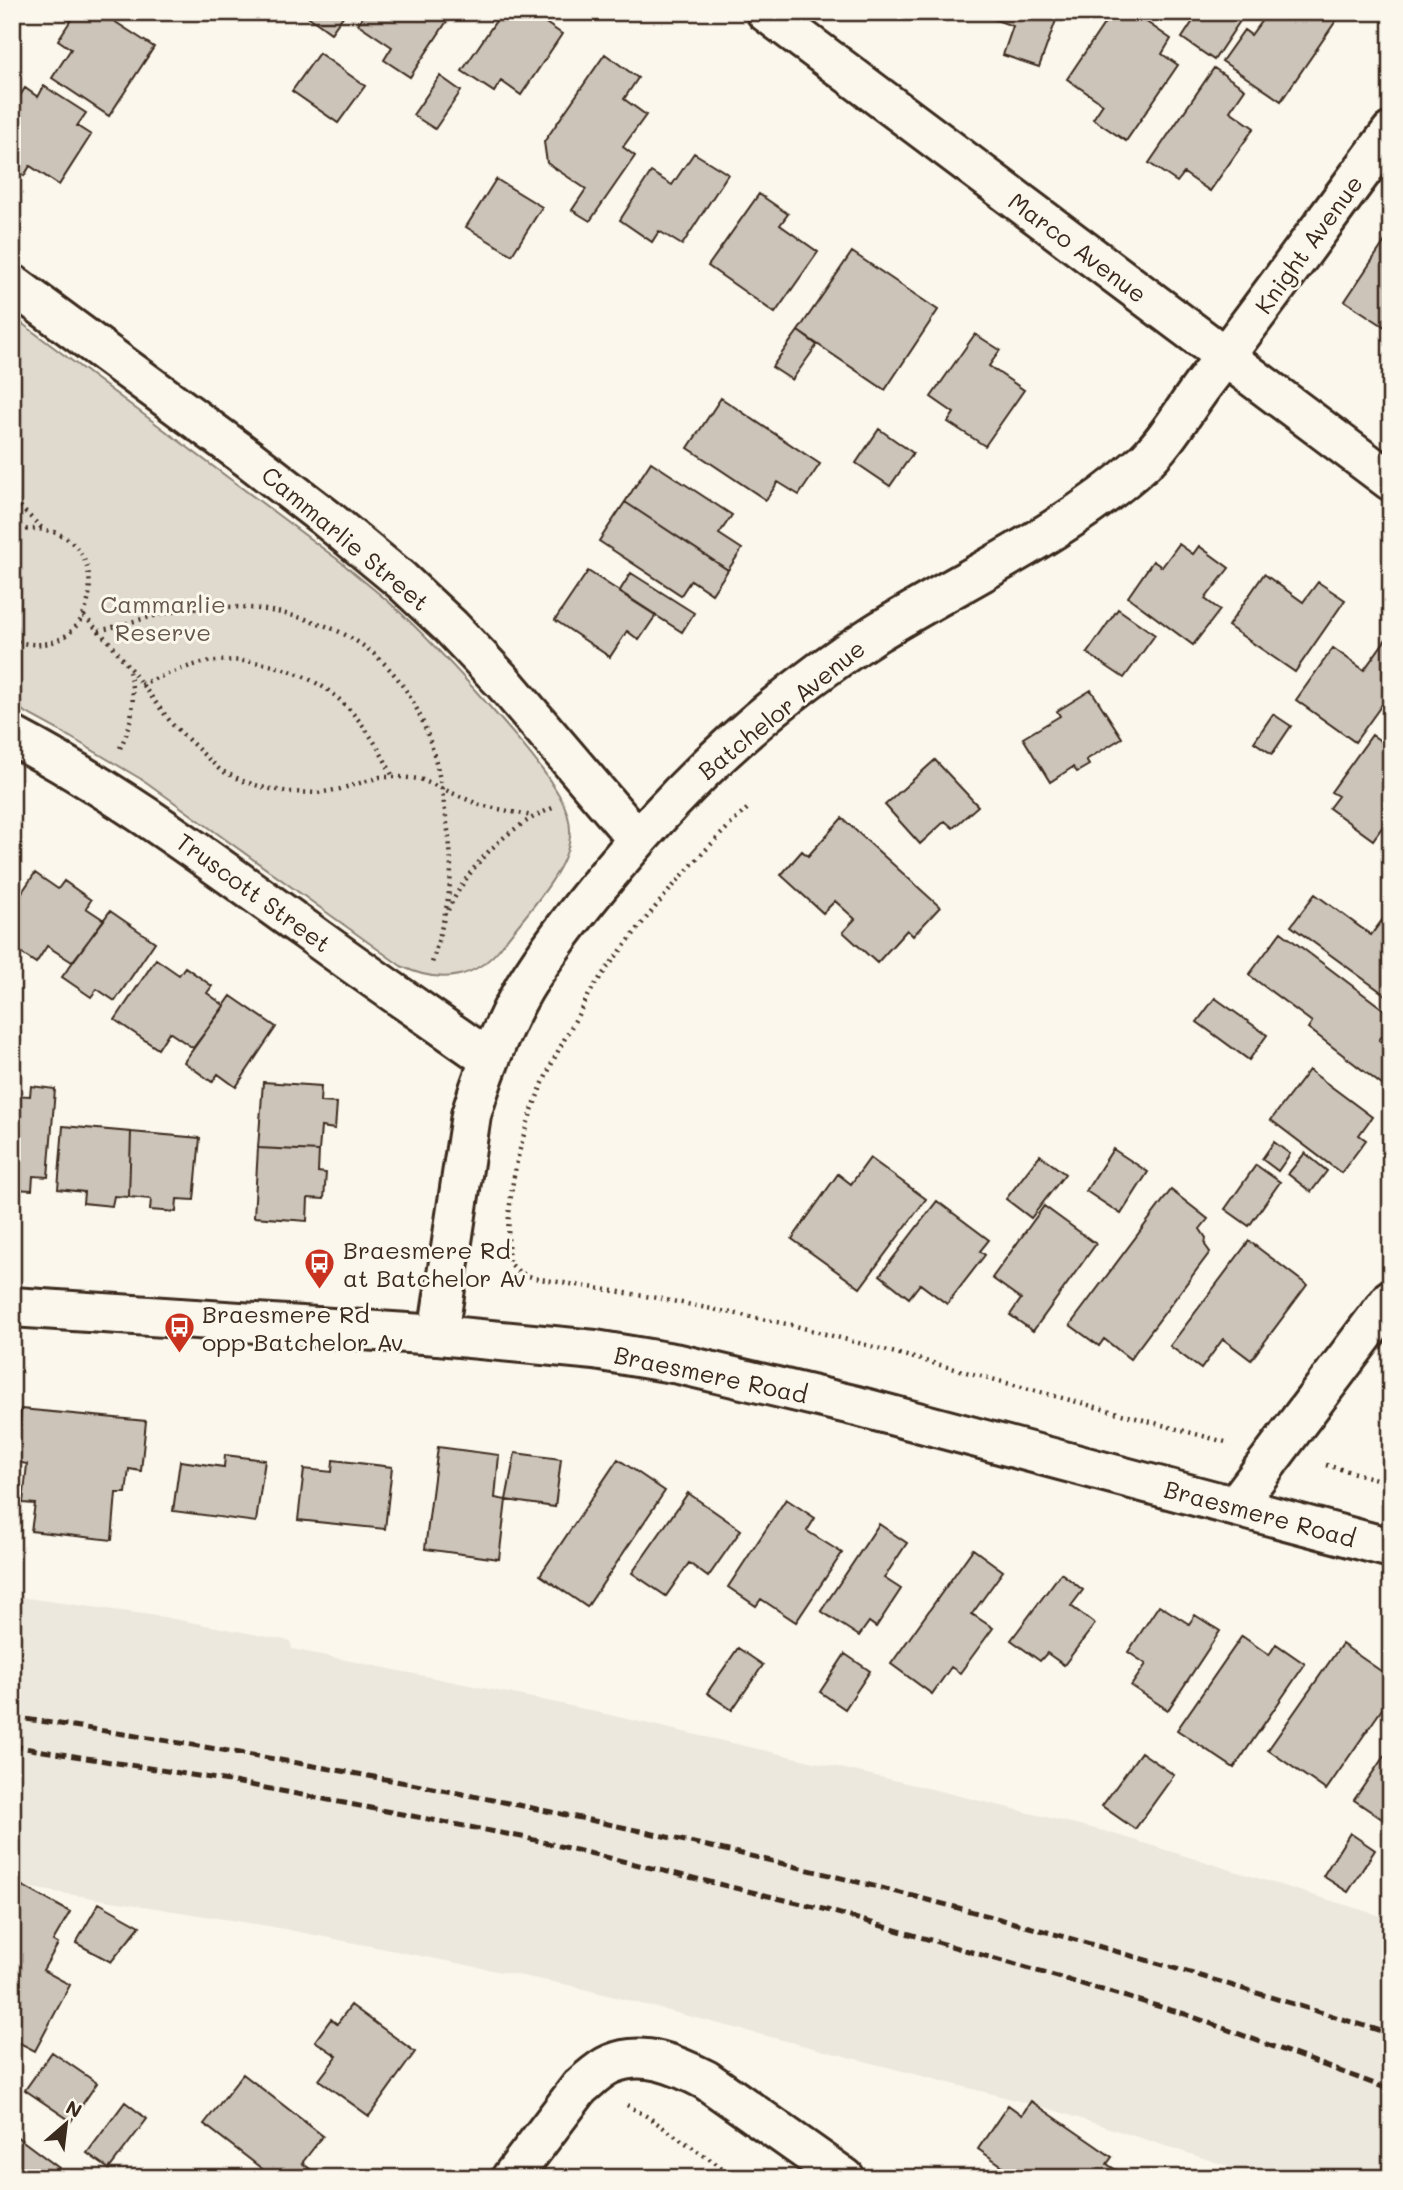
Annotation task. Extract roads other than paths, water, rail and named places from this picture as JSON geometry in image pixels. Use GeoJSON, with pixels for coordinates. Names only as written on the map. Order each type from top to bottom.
{"type":"FeatureCollection","features":[{"type":"Feature","properties":{"kind":"street","name":"Marco Avenue"},"geometry":{"type":"LineString","coordinates":[[766,12],[1391,481]]}},
{"type":"Feature","properties":{"kind":"street","name":"Knight Avenue"},"geometry":{"type":"LineString","coordinates":[[1224,357],[1391,132]]}},
{"type":"Feature","properties":{"kind":"street","name":"Cammarlie Street"},"geometry":{"type":"LineString","coordinates":[[12,284],[258,465],[336,525],[401,580],[451,627],[504,684],[637,839]]}},
{"type":"Feature","properties":{"kind":"street","name":"Batchelor Avenue"},"geometry":{"type":"LineString","coordinates":[[438,1335],[471,1115],[489,1059],[523,990],[549,951],[637,839],[705,766],[817,674],[873,635],[1080,514],[1116,486],[1147,460],[1224,357]]}},
{"type":"Feature","properties":{"kind":"street","name":"Truscott Street"},"geometry":{"type":"LineString","coordinates":[[12,736],[90,779],[147,816],[489,1059]]}},
{"type":"Feature","properties":{"kind":"street"},"geometry":{"type":"LineString","coordinates":[[1235,1506],[1391,1299]]}},
{"type":"Feature","properties":{"kind":"street","name":"Braesmere Road"},"geometry":{"type":"LineString","coordinates":[[12,1307],[438,1335],[595,1350],[679,1364],[759,1381],[1391,1548]]}},
{"type":"Feature","properties":{"kind":"street"},"geometry":{"type":"LineString","coordinates":[[511,2178],[565,2105],[587,2081],[611,2064],[633,2059],[658,2060],[682,2068],[732,2098],[845,2178]]}},
{"type":"Feature","properties":{"kind":"railway"},"geometry":{"type":"LineString","coordinates":[[12,1717],[396,1781],[651,1833],[777,1862],[1029,1927],[1391,2034]]}},
{"type":"Feature","properties":{"kind":"railway"},"geometry":{"type":"LineString","coordinates":[[12,1746],[229,1781],[522,1837],[827,1910],[1185,2014],[1391,2090]]}},
{"type":"Feature","properties":{"kind":"place","name":"Braesmere Rd at Batchelor Av"},"geometry":{"type":"Point","coordinates":[320,1290]}},
{"type":"Feature","properties":{"kind":"place","name":"Braesmere Rd opp Batchelor Av"},"geometry":{"type":"Point","coordinates":[179,1354]}},
{"type":"Feature","properties":{"kind":"park label","name":"Cammarlie Reserve"},"geometry":{"type":"Point","coordinates":[163,617]}}]}
